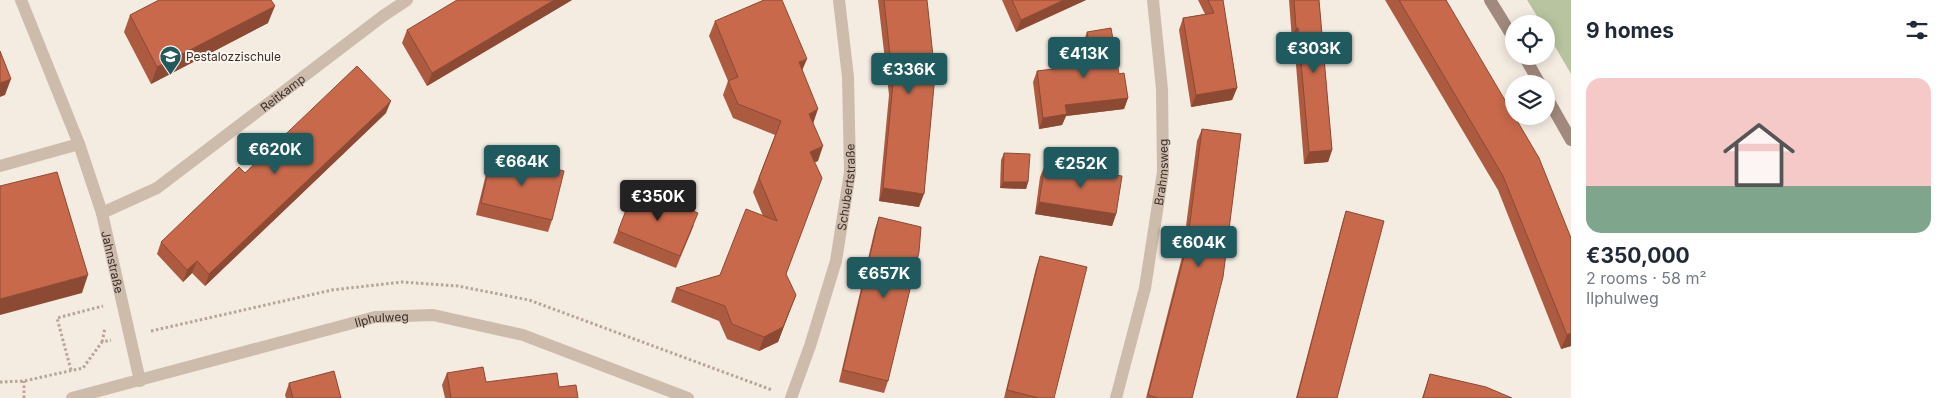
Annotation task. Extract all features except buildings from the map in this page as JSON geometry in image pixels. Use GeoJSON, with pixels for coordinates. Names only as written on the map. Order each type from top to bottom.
{"type":"FeatureCollection","features":[{"type":"Feature","properties":{"kind":"street","name":"Jahnstraße"},"geometry":{"type":"LineString","coordinates":[[21,0],[79,144],[102,213],[140,381]]}},
{"type":"Feature","properties":{"kind":"street","name":"Reitkamp"},"geometry":{"type":"LineString","coordinates":[[102,213],[157,188],[383,16],[407,0]]}},
{"type":"Feature","properties":{"kind":"street","name":"Schubertstraße"},"geometry":{"type":"LineString","coordinates":[[791,398],[810,346],[836,261],[850,172],[848,77],[839,0]]}},
{"type":"Feature","properties":{"kind":"street","name":"Brahmsweg"},"geometry":{"type":"LineString","coordinates":[[1116,398],[1145,288],[1163,172],[1162,89],[1152,0]]}},
{"type":"Feature","properties":{"kind":"street"},"geometry":{"type":"LineString","coordinates":[[1490,0],[1505,24]]}},
{"type":"Feature","properties":{"kind":"street"},"geometry":{"type":"LineString","coordinates":[[1555,112],[1571,140]]}},
{"type":"Feature","properties":{"kind":"street"},"geometry":{"type":"LineString","coordinates":[[0,166],[79,144]]}},
{"type":"Feature","properties":{"kind":"street","name":"Ilphulweg"},"geometry":{"type":"LineString","coordinates":[[72,398],[375,317],[433,315],[523,335],[688,398]]}},
{"type":"Feature","properties":{"kind":"path"},"geometry":{"type":"LineString","coordinates":[[71,370],[57,318],[105,305],[106,312]]}},
{"type":"Feature","properties":{"kind":"path"},"geometry":{"type":"LineString","coordinates":[[102,342],[106,327]]}},
{"type":"Feature","properties":{"kind":"path"},"geometry":{"type":"LineString","coordinates":[[24,381],[24,398]]}},
{"type":"Feature","properties":{"kind":"green space"},"geometry":{"type":"Polygon","coordinates":[[[1527,0],[1571,0],[1571,74],[1555,46],[1555,15],[1536,15],[1527,0]]]}},
{"type":"Feature","properties":{"kind":"place","name":"Pestalozzischule"},"geometry":{"type":"Point","coordinates":[170,75]}}]}
